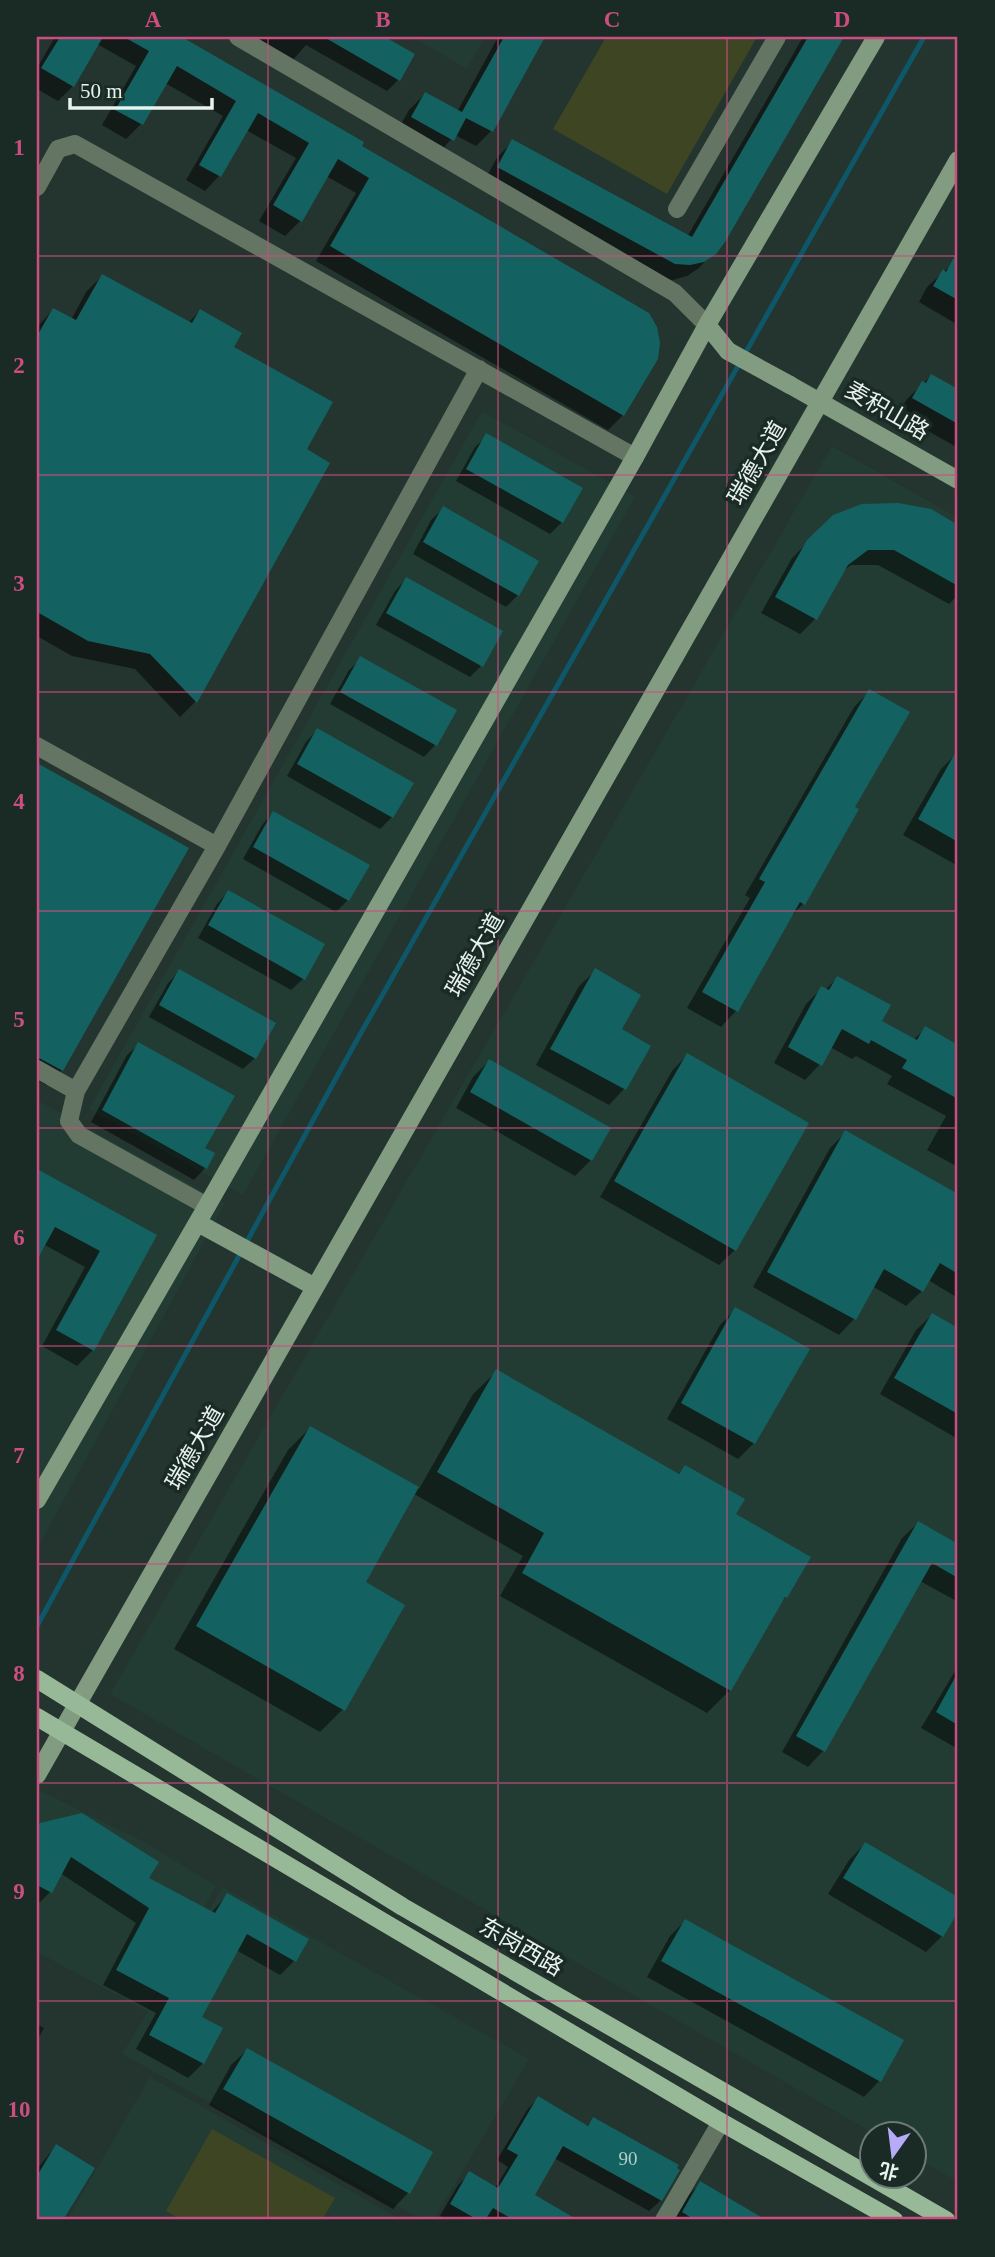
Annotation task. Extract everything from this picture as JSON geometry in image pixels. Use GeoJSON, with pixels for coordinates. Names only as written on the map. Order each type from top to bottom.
{"type":"FeatureCollection","features":[{"type":"Feature","properties":{"kind":"main road","name":"东岗西路"},"geometry":{"type":"LineString","coordinates":[[41,1681],[403,1907],[946,2220]]}},
{"type":"Feature","properties":{"kind":"main road"},"geometry":{"type":"LineString","coordinates":[[37,1717],[721,2122],[894,2220]]}},
{"type":"Feature","properties":{"kind":"street"},"geometry":{"type":"LineString","coordinates":[[238,37],[675,293],[707,325]]}},
{"type":"Feature","properties":{"kind":"street"},"geometry":{"type":"LineString","coordinates":[[677,209],[777,37]]}},
{"type":"Feature","properties":{"kind":"street"},"geometry":{"type":"LineString","coordinates":[[37,1500],[198,1223],[635,457],[707,325],[873,38]]}},
{"type":"Feature","properties":{"kind":"street"},"geometry":{"type":"LineString","coordinates":[[37,187],[58,149],[75,144],[635,457]]}},
{"type":"Feature","properties":{"kind":"street","name":"瑞德大道"},"geometry":{"type":"LineString","coordinates":[[37,1775],[958,160]]}},
{"type":"Feature","properties":{"kind":"street","name":"麦积山路"},"geometry":{"type":"LineString","coordinates":[[707,325],[728,351],[958,480]]}},
{"type":"Feature","properties":{"kind":"street"},"geometry":{"type":"LineString","coordinates":[[207,1206],[79,1135],[69,1121],[76,1091],[217,846],[479,369]]}},
{"type":"Feature","properties":{"kind":"street"},"geometry":{"type":"LineString","coordinates":[[37,746],[217,846]]}},
{"type":"Feature","properties":{"kind":"street"},"geometry":{"type":"LineString","coordinates":[[37,1069],[76,1091]]}},
{"type":"Feature","properties":{"kind":"street"},"geometry":{"type":"LineString","coordinates":[[198,1223],[315,1287]]}},
{"type":"Feature","properties":{"kind":"street"},"geometry":{"type":"LineString","coordinates":[[664,2220],[721,2122]]}},
{"type":"Feature","properties":{"kind":"shaded area"},"geometry":{"type":"Polygon","coordinates":[[[413,37],[485,37],[467,69],[413,37]]]}},
{"type":"Feature","properties":{"kind":"shaded area"},"geometry":{"type":"Polygon","coordinates":[[[482,411],[635,497],[243,1195],[89,1109],[482,411]]]}},
{"type":"Feature","properties":{"kind":"shaded area"},"geometry":{"type":"Polygon","coordinates":[[[832,446],[958,518],[958,2182],[928,2165],[928,2120],[858,2120],[858,2124],[110,1694],[832,446]]]}},
{"type":"Feature","properties":{"kind":"shaded area"},"geometry":{"type":"Polygon","coordinates":[[[37,1100],[225,1203],[37,1549],[37,1100]]]}},
{"type":"Feature","properties":{"kind":"shaded area"},"geometry":{"type":"Polygon","coordinates":[[[37,1789],[146,1843],[216,1886],[147,2011],[37,1952],[37,1789]]]}},
{"type":"Feature","properties":{"kind":"shaded area"},"geometry":{"type":"Polygon","coordinates":[[[223,1887],[529,2059],[434,2220],[423,2220],[122,2054],[223,1887]]]}},
{"type":"Feature","properties":{"kind":"shaded area"},"geometry":{"type":"Polygon","coordinates":[[[150,2077],[402,2220],[67,2220],[150,2077]]]}},
{"type":"Feature","properties":{"kind":"green space"},"geometry":{"type":"Polygon","coordinates":[[[606,37],[757,37],[667,194],[553,129],[606,37]]]}},
{"type":"Feature","properties":{"kind":"green space"},"geometry":{"type":"Polygon","coordinates":[[[212,2129],[335,2198],[322,2220],[182,2220],[166,2211],[212,2129]]]}},
{"type":"Feature","properties":{"kind":"building"},"geometry":{"type":"Polygon","coordinates":[[[60,37],[103,37],[74,87],[41,68],[60,37]]]}},
{"type":"Feature","properties":{"kind":"building"},"geometry":{"type":"Polygon","coordinates":[[[124,37],[182,37],[364,142],[362,146],[649,313],[657,327],[660,343],[658,359],[624,416],[330,246],[369,178],[338,159],[302,222],[273,205],[309,143],[258,113],[221,177],[199,165],[236,101],[177,66],[143,125],[115,110],[149,51],[124,37]]]}},
{"type":"Feature","properties":{"kind":"building"},"geometry":{"type":"Polygon","coordinates":[[[324,37],[385,37],[415,54],[400,81],[324,37]]]}},
{"type":"Feature","properties":{"kind":"building"},"geometry":{"type":"Polygon","coordinates":[[[504,37],[545,37],[493,132],[466,118],[454,141],[411,117],[425,92],[462,112],[504,37]]]}},
{"type":"Feature","properties":{"kind":"building"},"geometry":{"type":"Polygon","coordinates":[[[808,37],[844,37],[725,242],[716,254],[704,262],[675,264],[497,167],[512,139],[692,237],[808,37]]]}},
{"type":"Feature","properties":{"kind":"building"},"geometry":{"type":"Polygon","coordinates":[[[958,250],[958,300],[933,286],[943,269],[946,272],[958,250]]]}},
{"type":"Feature","properties":{"kind":"building"},"geometry":{"type":"Polygon","coordinates":[[[102,274],[192,323],[200,309],[242,333],[234,347],[333,402],[307,449],[330,463],[197,703],[150,654],[88,641],[37,612],[37,336],[53,308],[76,320],[102,274]]]}},
{"type":"Feature","properties":{"kind":"building"},"geometry":{"type":"Polygon","coordinates":[[[931,374],[958,389],[958,424],[912,398],[922,381],[926,383],[931,374]]]}},
{"type":"Feature","properties":{"kind":"building"},"geometry":{"type":"Polygon","coordinates":[[[486,433],[583,488],[563,523],[466,469],[486,433]]]}},
{"type":"Feature","properties":{"kind":"building"},"geometry":{"type":"Polygon","coordinates":[[[898,503],[931,509],[958,525],[958,586],[894,550],[868,550],[848,565],[817,620],[775,597],[807,540],[833,515],[862,504],[898,503]]]}},
{"type":"Feature","properties":{"kind":"building"},"geometry":{"type":"Polygon","coordinates":[[[443,506],[539,561],[519,596],[423,542],[443,506]]]}},
{"type":"Feature","properties":{"kind":"building"},"geometry":{"type":"Polygon","coordinates":[[[406,577],[503,631],[483,667],[386,613],[406,577]]]}},
{"type":"Feature","properties":{"kind":"building"},"geometry":{"type":"Polygon","coordinates":[[[360,656],[457,710],[437,746],[340,692],[360,656]]]}},
{"type":"Feature","properties":{"kind":"building"},"geometry":{"type":"Polygon","coordinates":[[[869,689],[910,712],[855,807],[859,809],[805,905],[800,902],[738,1012],[702,992],[765,882],[759,879],[869,689]]]}},
{"type":"Feature","properties":{"kind":"building"},"geometry":{"type":"Polygon","coordinates":[[[317,728],[414,783],[393,818],[297,764],[317,728]]]}},
{"type":"Feature","properties":{"kind":"building"},"geometry":{"type":"Polygon","coordinates":[[[958,748],[958,842],[918,819],[958,748]]]}},
{"type":"Feature","properties":{"kind":"building"},"geometry":{"type":"Polygon","coordinates":[[[37,763],[189,848],[63,1071],[37,1057],[37,763]]]}},
{"type":"Feature","properties":{"kind":"building"},"geometry":{"type":"Polygon","coordinates":[[[273,811],[370,865],[349,901],[253,847],[273,811]]]}},
{"type":"Feature","properties":{"kind":"building"},"geometry":{"type":"Polygon","coordinates":[[[228,890],[325,944],[305,980],[208,925],[228,890]]]}},
{"type":"Feature","properties":{"kind":"building"},"geometry":{"type":"Polygon","coordinates":[[[595,968],[641,995],[622,1029],[651,1046],[626,1090],[550,1049],[595,968]]]}},
{"type":"Feature","properties":{"kind":"building"},"geometry":{"type":"Polygon","coordinates":[[[179,969],[276,1023],[256,1059],[159,1005],[179,969]]]}},
{"type":"Feature","properties":{"kind":"building"},"geometry":{"type":"Polygon","coordinates":[[[837,976],[891,1005],[882,1021],[917,1040],[925,1026],[958,1045],[958,1099],[902,1068],[907,1060],[871,1040],[869,1044],[842,1029],[822,1066],[788,1047],[821,986],[829,990],[837,976]]]}},
{"type":"Feature","properties":{"kind":"building"},"geometry":{"type":"Polygon","coordinates":[[[138,1042],[235,1096],[205,1148],[215,1153],[207,1169],[102,1110],[138,1042]]]}},
{"type":"Feature","properties":{"kind":"building"},"geometry":{"type":"Polygon","coordinates":[[[687,1053],[809,1123],[736,1251],[614,1181],[687,1053]]]}},
{"type":"Feature","properties":{"kind":"building"},"geometry":{"type":"Polygon","coordinates":[[[489,1059],[611,1128],[592,1161],[470,1092],[489,1059]]]}},
{"type":"Feature","properties":{"kind":"building"},"geometry":{"type":"Polygon","coordinates":[[[845,1130],[958,1194],[958,1274],[940,1263],[923,1292],[884,1269],[856,1320],[767,1272],[845,1130]]]}},
{"type":"Feature","properties":{"kind":"building"},"geometry":{"type":"Polygon","coordinates":[[[37,1169],[157,1235],[94,1351],[56,1330],[100,1251],[55,1227],[37,1260],[37,1169]]]}},
{"type":"Feature","properties":{"kind":"building"},"geometry":{"type":"Polygon","coordinates":[[[735,1307],[810,1349],[755,1444],[681,1403],[735,1307]]]}},
{"type":"Feature","properties":{"kind":"building"},"geometry":{"type":"Polygon","coordinates":[[[932,1313],[958,1328],[958,1414],[894,1378],[932,1313]]]}},
{"type":"Feature","properties":{"kind":"building"},"geometry":{"type":"Polygon","coordinates":[[[496,1369],[679,1474],[685,1465],[745,1499],[736,1514],[811,1557],[731,1691],[522,1573],[544,1533],[437,1472],[496,1369]]]}},
{"type":"Feature","properties":{"kind":"building"},"geometry":{"type":"Polygon","coordinates":[[[310,1426],[419,1487],[366,1582],[405,1605],[345,1711],[196,1626],[310,1426]]]}},
{"type":"Feature","properties":{"kind":"building"},"geometry":{"type":"Polygon","coordinates":[[[918,1521],[958,1544],[958,1578],[932,1563],[825,1752],[796,1736],[918,1521]]]}},
{"type":"Feature","properties":{"kind":"building"},"geometry":{"type":"Polygon","coordinates":[[[958,1672],[958,1725],[936,1712],[958,1672]]]}},
{"type":"Feature","properties":{"kind":"building"},"geometry":{"type":"Polygon","coordinates":[[[82,1813],[159,1862],[149,1878],[215,1913],[227,1893],[309,1939],[296,1962],[247,1934],[202,2017],[223,2028],[204,2064],[149,2035],[169,1998],[116,1970],[149,1908],[71,1857],[52,1893],[37,1885],[37,1829],[40,1823],[82,1813]]]}},
{"type":"Feature","properties":{"kind":"building"},"geometry":{"type":"Polygon","coordinates":[[[865,1842],[958,1897],[958,1912],[943,1937],[843,1878],[865,1842]]]}},
{"type":"Feature","properties":{"kind":"building"},"geometry":{"type":"Polygon","coordinates":[[[685,1919],[904,2040],[881,2082],[661,1961],[685,1919]]]}},
{"type":"Feature","properties":{"kind":"building"},"geometry":{"type":"Polygon","coordinates":[[[247,2048],[433,2152],[410,2194],[223,2089],[247,2048]]]}},
{"type":"Feature","properties":{"kind":"building"},"geometry":{"type":"Polygon","coordinates":[[[538,2096],[588,2126],[593,2117],[679,2165],[677,2168],[680,2170],[662,2201],[563,2146],[535,2195],[578,2220],[514,2220],[493,2208],[485,2220],[478,2220],[450,2204],[469,2171],[498,2188],[518,2155],[507,2149],[538,2096]]]}},
{"type":"Feature","properties":{"kind":"building"},"geometry":{"type":"Polygon","coordinates":[[[56,2144],[95,2168],[63,2220],[37,2220],[37,2176],[56,2144]]]}},
{"type":"Feature","properties":{"kind":"building"},"geometry":{"type":"Polygon","coordinates":[[[700,2181],[766,2220],[695,2220],[682,2212],[700,2181]]]}},
{"type":"Feature","properties":{"kind":"waterway"},"geometry":{"type":"LineString","coordinates":[[37,1626],[353,1047],[924,37]]}}]}
